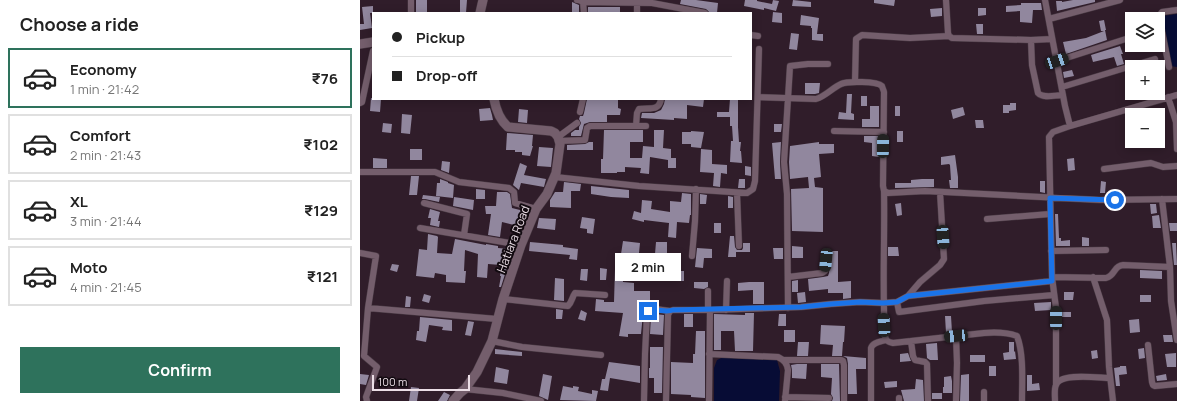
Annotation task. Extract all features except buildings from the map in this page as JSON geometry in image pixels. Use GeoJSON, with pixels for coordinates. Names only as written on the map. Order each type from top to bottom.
{"type":"FeatureCollection","features":[{"type":"Feature","properties":{"kind":"street"},"geometry":{"type":"LineString","coordinates":[[411,0],[411,12]]}},
{"type":"Feature","properties":{"kind":"street"},"geometry":{"type":"LineString","coordinates":[[480,12],[483,0]]}},
{"type":"Feature","properties":{"kind":"street"},"geometry":{"type":"LineString","coordinates":[[576,0],[583,2],[664,2],[701,12]]}},
{"type":"Feature","properties":{"kind":"street"},"geometry":{"type":"LineString","coordinates":[[946,0],[949,36]]}},
{"type":"Feature","properties":{"kind":"street"},"geometry":{"type":"LineString","coordinates":[[1045,0],[1070,126]]}},
{"type":"Feature","properties":{"kind":"street"},"geometry":{"type":"LineString","coordinates":[[1049,19],[1107,2],[1120,0]]}},
{"type":"Feature","properties":{"kind":"street"},"geometry":{"type":"LineString","coordinates":[[583,2],[584,12]]}},
{"type":"Feature","properties":{"kind":"street"},"geometry":{"type":"LineString","coordinates":[[637,3],[637,12]]}},
{"type":"Feature","properties":{"kind":"street"},"geometry":{"type":"LineString","coordinates":[[1169,67],[1159,16],[1162,12],[1177,10]]}},
{"type":"Feature","properties":{"kind":"street"},"geometry":{"type":"LineString","coordinates":[[752,35],[758,36]]}},
{"type":"Feature","properties":{"kind":"street"},"geometry":{"type":"LineString","coordinates":[[854,82],[856,39],[862,35],[915,38],[949,36],[952,38],[1031,40],[1052,39]]}},
{"type":"Feature","properties":{"kind":"street"},"geometry":{"type":"LineString","coordinates":[[1057,61],[1125,39]]}},
{"type":"Feature","properties":{"kind":"street"},"geometry":{"type":"LineString","coordinates":[[1031,40],[1032,65],[1038,94],[1044,97],[1063,95]]}},
{"type":"Feature","properties":{"kind":"street"},"geometry":{"type":"LineString","coordinates":[[360,44],[372,42]]}},
{"type":"Feature","properties":{"kind":"street"},"geometry":{"type":"LineString","coordinates":[[555,177],[639,186],[747,193],[753,189],[755,182],[759,50]]}},
{"type":"Feature","properties":{"kind":"street"},"geometry":{"type":"LineString","coordinates":[[360,103],[362,102],[372,56]]}},
{"type":"Feature","properties":{"kind":"street"},"geometry":{"type":"LineString","coordinates":[[1062,87],[1155,59]]}},
{"type":"Feature","properties":{"kind":"street"},"geometry":{"type":"LineString","coordinates":[[788,308],[787,194],[784,162],[790,66],[828,64]]}},
{"type":"Feature","properties":{"kind":"street"},"geometry":{"type":"LineString","coordinates":[[758,97],[816,99],[822,97],[843,83],[854,82],[878,84],[882,86],[884,92],[883,186],[885,242],[883,303],[886,340]]}},
{"type":"Feature","properties":{"kind":"street"},"geometry":{"type":"LineString","coordinates":[[1055,401],[1056,308],[1052,279],[1049,137],[1053,132],[1070,126],[1177,95]]}},
{"type":"Feature","properties":{"kind":"street"},"geometry":{"type":"LineString","coordinates":[[1168,97],[1176,122],[1177,149]]}},
{"type":"Feature","properties":{"kind":"street"},"geometry":{"type":"LineString","coordinates":[[494,100],[495,108],[504,123],[508,126],[551,131],[555,133],[558,139]]}},
{"type":"Feature","properties":{"kind":"street"},"geometry":{"type":"LineString","coordinates":[[580,112],[583,100]]}},
{"type":"Feature","properties":{"kind":"street"},"geometry":{"type":"LineString","coordinates":[[636,126],[637,113],[639,109],[656,108],[659,105],[660,100]]}},
{"type":"Feature","properties":{"kind":"street"},"geometry":{"type":"LineString","coordinates":[[558,139],[577,123]]}},
{"type":"Feature","properties":{"kind":"street"},"geometry":{"type":"LineString","coordinates":[[558,139],[585,140],[587,128],[590,126],[646,126]]}},
{"type":"Feature","properties":{"kind":"street"},"geometry":{"type":"LineString","coordinates":[[834,130],[884,132]]}},
{"type":"Feature","properties":{"kind":"street","name":"Hatiara Road"},"geometry":{"type":"LineString","coordinates":[[453,401],[465,389],[477,372],[492,342],[497,319],[521,245],[536,210],[547,194],[555,177],[558,161],[558,139]]}},
{"type":"Feature","properties":{"kind":"street"},"geometry":{"type":"LineString","coordinates":[[1104,169],[1151,164],[1163,167],[1177,166]]}},
{"type":"Feature","properties":{"kind":"street"},"geometry":{"type":"LineString","coordinates":[[360,172],[435,172],[459,182],[509,188],[514,192],[515,203],[536,210]]}},
{"type":"Feature","properties":{"kind":"street"},"geometry":{"type":"LineString","coordinates":[[692,256],[696,189]]}},
{"type":"Feature","properties":{"kind":"street"},"geometry":{"type":"LineString","coordinates":[[884,191],[888,193],[925,191],[1011,194],[1050,198],[1100,200],[1177,199]]}},
{"type":"Feature","properties":{"kind":"street"},"geometry":{"type":"LineString","coordinates":[[644,401],[648,311],[788,308],[860,302],[897,302],[908,296],[920,282],[940,265],[944,259],[940,192]]}},
{"type":"Feature","properties":{"kind":"street"},"geometry":{"type":"LineString","coordinates":[[737,193],[739,246]]}},
{"type":"Feature","properties":{"kind":"street"},"geometry":{"type":"LineString","coordinates":[[1162,199],[1170,267],[1171,301],[1177,340]]}},
{"type":"Feature","properties":{"kind":"street"},"geometry":{"type":"LineString","coordinates":[[424,203],[467,214],[464,235]]}},
{"type":"Feature","properties":{"kind":"street"},"geometry":{"type":"LineString","coordinates":[[987,219],[1050,214]]}},
{"type":"Feature","properties":{"kind":"street"},"geometry":{"type":"LineString","coordinates":[[420,228],[521,245]]}},
{"type":"Feature","properties":{"kind":"street"},"geometry":{"type":"LineString","coordinates":[[1051,251],[1106,250]]}},
{"type":"Feature","properties":{"kind":"street"},"geometry":{"type":"LineString","coordinates":[[360,253],[376,256],[368,308],[364,356],[377,367],[367,399]]}},
{"type":"Feature","properties":{"kind":"street"},"geometry":{"type":"LineString","coordinates":[[788,277],[822,273],[825,271],[826,260]]}},
{"type":"Feature","properties":{"kind":"street"},"geometry":{"type":"LineString","coordinates":[[908,296],[1052,279],[1110,277],[1119,265],[1170,267]]}},
{"type":"Feature","properties":{"kind":"street"},"geometry":{"type":"LineString","coordinates":[[1093,277],[1107,320],[1112,401]]}},
{"type":"Feature","properties":{"kind":"street"},"geometry":{"type":"LineString","coordinates":[[726,310],[727,281]]}},
{"type":"Feature","properties":{"kind":"street"},"geometry":{"type":"LineString","coordinates":[[708,291],[708,401]]}},
{"type":"Feature","properties":{"kind":"street"},"geometry":{"type":"LineString","coordinates":[[503,299],[568,306],[572,302],[575,293],[605,295]]}},
{"type":"Feature","properties":{"kind":"street"},"geometry":{"type":"LineString","coordinates":[[897,302],[899,312],[902,312],[984,301],[1054,295]]}},
{"type":"Feature","properties":{"kind":"street"},"geometry":{"type":"LineString","coordinates":[[368,308],[497,319]]}},
{"type":"Feature","properties":{"kind":"street"},"geometry":{"type":"LineString","coordinates":[[666,401],[668,315],[670,311]]}},
{"type":"Feature","properties":{"kind":"street"},"geometry":{"type":"LineString","coordinates":[[871,401],[870,348],[872,345],[886,340],[893,343],[1000,332],[1017,336],[1022,372],[1022,401]]}},
{"type":"Feature","properties":{"kind":"street"},"geometry":{"type":"LineString","coordinates":[[956,336],[956,401]]}},
{"type":"Feature","properties":{"kind":"street"},"geometry":{"type":"LineString","coordinates":[[912,341],[913,356],[915,360],[925,362],[927,364],[928,401]]}},
{"type":"Feature","properties":{"kind":"street"},"geometry":{"type":"LineString","coordinates":[[492,342],[522,347],[601,355]]}},
{"type":"Feature","properties":{"kind":"street"},"geometry":{"type":"LineString","coordinates":[[1148,345],[1153,385],[1177,384]]}},
{"type":"Feature","properties":{"kind":"street"},"geometry":{"type":"LineString","coordinates":[[709,354],[778,357],[784,360],[841,360],[843,361],[844,365],[844,401]]}},
{"type":"Feature","properties":{"kind":"street"},"geometry":{"type":"LineString","coordinates":[[784,360],[788,370],[785,399],[829,398]]}},
{"type":"Feature","properties":{"kind":"street"},"geometry":{"type":"LineString","coordinates":[[1056,385],[1064,378],[1071,377],[1110,378]]}},
{"type":"Feature","properties":{"kind":"street"},"geometry":{"type":"LineString","coordinates":[[465,389],[503,393],[541,401]]}},
{"type":"Feature","properties":{"kind":"street"},"geometry":{"type":"LineString","coordinates":[[984,392],[984,401]]}},
{"type":"Feature","properties":{"kind":"street"},"geometry":{"type":"LineString","coordinates":[[360,394],[363,394],[367,399]]}},
{"type":"Feature","properties":{"kind":"shaded area"},"geometry":{"type":"Polygon","coordinates":[[[1177,14],[1177,67],[1170,66],[1165,35],[1165,16],[1177,14]]]}},
{"type":"Feature","properties":{"kind":"shaded area"},"geometry":{"type":"Polygon","coordinates":[[[728,355],[777,360],[780,371],[779,401],[714,401],[714,368],[717,360],[728,355]]]}},
{"type":"Feature","properties":{"kind":"route"},"geometry":{"type":"LineString","coordinates":[[648,311],[655,309],[670,311],[748,309],[801,307],[860,302],[897,302],[908,296],[1052,281],[1050,198],[1115,200]]}}]}
